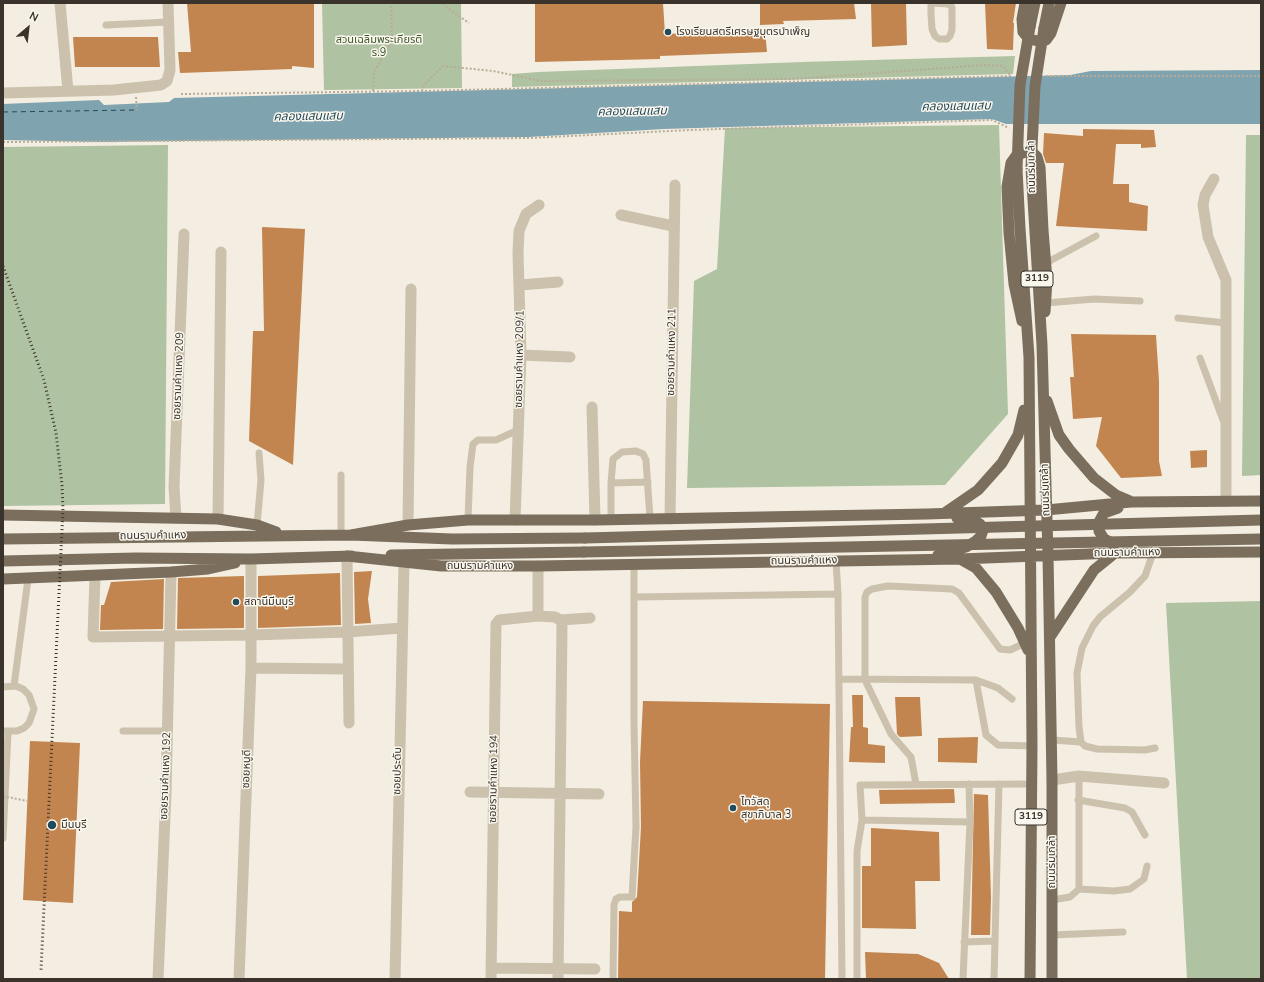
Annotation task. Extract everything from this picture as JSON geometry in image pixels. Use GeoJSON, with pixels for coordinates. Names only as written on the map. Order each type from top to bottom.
{"type":"FeatureCollection","features":[{"type":"Feature","properties":{"kind":"main road"},"geometry":{"type":"LineString","coordinates":[[1025,3],[1022,19],[1023,32],[1029,39],[1038,41],[1046,40],[1051,33],[1061,3]]}},
{"type":"Feature","properties":{"kind":"main road","name":"ถนนร่มเกล้า"},"geometry":{"type":"LineString","coordinates":[[1030,979],[1032,746],[1028,339],[1019,220],[1017,169],[1020,85],[1035,3]]}},
{"type":"Feature","properties":{"kind":"main road","name":"ถนนร่มเกล้า"},"geometry":{"type":"LineString","coordinates":[[1050,3],[1044,28],[1035,86],[1031,168],[1042,345],[1048,555],[1052,740],[1052,979]]}},
{"type":"Feature","properties":{"kind":"main road"},"geometry":{"type":"LineString","coordinates":[[1028,339],[1018,307],[1014,284],[1007,187],[1011,163],[1016,156],[1025,152],[1033,153],[1037,157],[1040,167],[1042,230],[1047,280],[1042,345]]}},
{"type":"Feature","properties":{"kind":"main road"},"geometry":{"type":"LineString","coordinates":[[944,513],[978,490],[1002,463],[1018,435],[1028,388]]}},
{"type":"Feature","properties":{"kind":"main road"},"geometry":{"type":"LineString","coordinates":[[1043,389],[1059,435],[1069,449],[1094,478],[1116,495],[1131,502]]}},
{"type":"Feature","properties":{"kind":"main road","name":"ถนนรามคำแหง"},"geometry":{"type":"LineString","coordinates":[[346,535],[408,525],[468,520],[611,520],[927,514],[1029,511],[1131,502],[1261,501]]}},
{"type":"Feature","properties":{"kind":"main road"},"geometry":{"type":"LineString","coordinates":[[1148,552],[1111,543],[1104,538],[1099,531],[1099,522],[1104,513],[1111,510],[1153,502]]}},
{"type":"Feature","properties":{"kind":"main road"},"geometry":{"type":"LineString","coordinates":[[925,559],[966,547],[976,541],[983,530],[980,524],[974,520],[927,514]]}},
{"type":"Feature","properties":{"kind":"main road"},"geometry":{"type":"LineString","coordinates":[[3,515],[218,518],[257,525],[283,535]]}},
{"type":"Feature","properties":{"kind":"main road","name":"ถนนรามคำแหง"},"geometry":{"type":"LineString","coordinates":[[3,539],[283,535],[346,535],[452,540],[585,538],[1261,520]]}},
{"type":"Feature","properties":{"kind":"main road","name":"ถนนรามคำแหง"},"geometry":{"type":"LineString","coordinates":[[3,561],[136,558],[251,559],[1261,539]]}},
{"type":"Feature","properties":{"kind":"main road","name":"ถนนรามคำแหง"},"geometry":{"type":"LineString","coordinates":[[346,556],[441,566],[538,566],[925,559],[1148,552],[1261,552]]}},
{"type":"Feature","properties":{"kind":"main road"},"geometry":{"type":"LineString","coordinates":[[1050,639],[1094,570],[1115,553]]}},
{"type":"Feature","properties":{"kind":"main road"},"geometry":{"type":"LineString","coordinates":[[960,558],[976,568],[996,592],[1018,628],[1030,654]]}},
{"type":"Feature","properties":{"kind":"main road"},"geometry":{"type":"LineString","coordinates":[[3,579],[208,570],[251,559]]}},
{"type":"Feature","properties":{"kind":"street"},"geometry":{"type":"LineString","coordinates":[[60,3],[68,91]]}},
{"type":"Feature","properties":{"kind":"street"},"geometry":{"type":"LineString","coordinates":[[3,93],[114,90],[161,85],[170,76],[168,3]]}},
{"type":"Feature","properties":{"kind":"street"},"geometry":{"type":"LineString","coordinates":[[1214,179],[1204,195],[1203,205],[1208,237],[1226,280],[1226,502]]}},
{"type":"Feature","properties":{"kind":"street","name":"ซอยรามคำแหง 211"},"geometry":{"type":"LineString","coordinates":[[670,519],[674,185]]}},
{"type":"Feature","properties":{"kind":"street","name":"ซอยรามคำแหง 209/1"},"geometry":{"type":"LineString","coordinates":[[515,520],[521,355],[519,231],[526,214],[539,205]]}},
{"type":"Feature","properties":{"kind":"street"},"geometry":{"type":"LineString","coordinates":[[621,215],[673,226]]}},
{"type":"Feature","properties":{"kind":"street","name":"ซอยรามคำแหง 209"},"geometry":{"type":"LineString","coordinates":[[176,518],[174,487],[184,234]]}},
{"type":"Feature","properties":{"kind":"street"},"geometry":{"type":"LineString","coordinates":[[218,518],[221,252]]}},
{"type":"Feature","properties":{"kind":"street"},"geometry":{"type":"LineString","coordinates":[[520,285],[558,282]]}},
{"type":"Feature","properties":{"kind":"street"},"geometry":{"type":"LineString","coordinates":[[408,525],[411,289]]}},
{"type":"Feature","properties":{"kind":"street"},"geometry":{"type":"LineString","coordinates":[[521,355],[570,357]]}},
{"type":"Feature","properties":{"kind":"street"},"geometry":{"type":"LineString","coordinates":[[592,407],[596,520]]}},
{"type":"Feature","properties":{"kind":"street"},"geometry":{"type":"LineString","coordinates":[[346,556],[349,723]]}},
{"type":"Feature","properties":{"kind":"street","name":"ซอยหนูดี"},"geometry":{"type":"LineString","coordinates":[[239,979],[251,668],[251,559]]}},
{"type":"Feature","properties":{"kind":"street","name":"ซอยประดับ"},"geometry":{"type":"LineString","coordinates":[[395,979],[404,563]]}},
{"type":"Feature","properties":{"kind":"street"},"geometry":{"type":"LineString","coordinates":[[538,566],[538,616]]}},
{"type":"Feature","properties":{"kind":"street","name":"ซอยรามคำแหง 192"},"geometry":{"type":"LineString","coordinates":[[158,979],[168,731],[171,572]]}},
{"type":"Feature","properties":{"kind":"street"},"geometry":{"type":"LineString","coordinates":[[95,576],[93,637],[251,635],[347,632],[402,628]]}},
{"type":"Feature","properties":{"kind":"street","name":"ซอยรามคำแหง 194"},"geometry":{"type":"LineString","coordinates":[[491,973],[496,624],[499,620],[538,616],[555,617],[560,620],[590,618]]}},
{"type":"Feature","properties":{"kind":"street"},"geometry":{"type":"LineString","coordinates":[[558,974],[562,624],[560,620]]}},
{"type":"Feature","properties":{"kind":"street"},"geometry":{"type":"LineString","coordinates":[[251,668],[348,669]]}},
{"type":"Feature","properties":{"kind":"street"},"geometry":{"type":"LineString","coordinates":[[1052,780],[1079,776],[1164,783]]}},
{"type":"Feature","properties":{"kind":"street"},"geometry":{"type":"LineString","coordinates":[[470,792],[599,794]]}},
{"type":"Feature","properties":{"kind":"street"},"geometry":{"type":"LineString","coordinates":[[491,973],[558,974],[595,969]]}},
{"type":"Feature","properties":{"kind":"lane"},"geometry":{"type":"LineString","coordinates":[[931,3],[948,4],[952,7],[952,30],[947,39],[935,36],[932,29],[931,3]]}},
{"type":"Feature","properties":{"kind":"lane"},"geometry":{"type":"LineString","coordinates":[[106,25],[168,22]]}},
{"type":"Feature","properties":{"kind":"lane"},"geometry":{"type":"LineString","coordinates":[[1046,262],[1096,236]]}},
{"type":"Feature","properties":{"kind":"lane"},"geometry":{"type":"LineString","coordinates":[[1046,303],[1094,299],[1140,301]]}},
{"type":"Feature","properties":{"kind":"lane"},"geometry":{"type":"LineString","coordinates":[[1178,318],[1226,323]]}},
{"type":"Feature","properties":{"kind":"lane"},"geometry":{"type":"LineString","coordinates":[[1200,358],[1226,425]]}},
{"type":"Feature","properties":{"kind":"lane"},"geometry":{"type":"LineString","coordinates":[[468,520],[470,467],[473,444],[478,440],[496,440],[518,430]]}},
{"type":"Feature","properties":{"kind":"lane"},"geometry":{"type":"LineString","coordinates":[[611,520],[611,482],[613,459],[622,452],[636,451],[645,456],[650,519]]}},
{"type":"Feature","properties":{"kind":"lane"},"geometry":{"type":"LineString","coordinates":[[257,525],[261,480],[259,453]]}},
{"type":"Feature","properties":{"kind":"lane"},"geometry":{"type":"LineString","coordinates":[[341,475],[346,535]]}},
{"type":"Feature","properties":{"kind":"lane"},"geometry":{"type":"LineString","coordinates":[[611,482],[648,482]]}},
{"type":"Feature","properties":{"kind":"lane"},"geometry":{"type":"LineString","coordinates":[[1081,742],[1077,673],[1085,640],[1100,617],[1130,592],[1145,576],[1148,552]]}},
{"type":"Feature","properties":{"kind":"lane"},"geometry":{"type":"LineString","coordinates":[[3,566],[41,560]]}},
{"type":"Feature","properties":{"kind":"lane"},"geometry":{"type":"LineString","coordinates":[[836,561],[838,594],[842,979]]}},
{"type":"Feature","properties":{"kind":"lane"},"geometry":{"type":"LineString","coordinates":[[613,979],[614,904],[616,899],[620,897],[632,896],[636,835],[634,564]]}},
{"type":"Feature","properties":{"kind":"lane"},"geometry":{"type":"LineString","coordinates":[[14,686],[28,579]]}},
{"type":"Feature","properties":{"kind":"lane"},"geometry":{"type":"LineString","coordinates":[[916,784],[911,757],[892,734],[865,680],[865,597],[867,592],[872,589],[888,586],[952,589],[959,593],[1000,649],[1010,650],[1025,643]]}},
{"type":"Feature","properties":{"kind":"lane"},"geometry":{"type":"LineString","coordinates":[[635,597],[838,594]]}},
{"type":"Feature","properties":{"kind":"lane"},"geometry":{"type":"LineString","coordinates":[[839,679],[976,680],[998,688],[1012,699]]}},
{"type":"Feature","properties":{"kind":"lane"},"geometry":{"type":"LineString","coordinates":[[976,680],[986,735],[998,745],[1032,746]]}},
{"type":"Feature","properties":{"kind":"lane"},"geometry":{"type":"LineString","coordinates":[[3,687],[14,686],[23,689],[29,695],[34,709],[33,717],[24,728],[17,731],[5,731],[3,838]]}},
{"type":"Feature","properties":{"kind":"lane"},"geometry":{"type":"LineString","coordinates":[[123,731],[168,731]]}},
{"type":"Feature","properties":{"kind":"lane"},"geometry":{"type":"LineString","coordinates":[[1052,740],[1081,742],[1089,749],[1145,750],[1155,748]]}},
{"type":"Feature","properties":{"kind":"lane"},"geometry":{"type":"LineString","coordinates":[[1079,776],[1079,889]]}},
{"type":"Feature","properties":{"kind":"lane"},"geometry":{"type":"LineString","coordinates":[[963,979],[970,822],[970,784]]}},
{"type":"Feature","properties":{"kind":"lane"},"geometry":{"type":"LineString","coordinates":[[994,979],[999,784]]}},
{"type":"Feature","properties":{"kind":"lane"},"geometry":{"type":"LineString","coordinates":[[857,979],[857,851],[862,820],[860,785],[1031,784]]}},
{"type":"Feature","properties":{"kind":"lane"},"geometry":{"type":"LineString","coordinates":[[1078,800],[1125,808],[1132,812],[1145,834]]}},
{"type":"Feature","properties":{"kind":"lane"},"geometry":{"type":"LineString","coordinates":[[862,820],[970,822]]}},
{"type":"Feature","properties":{"kind":"lane"},"geometry":{"type":"LineString","coordinates":[[1052,900],[1070,897],[1079,889],[1114,891],[1130,889],[1144,879],[1147,866]]}},
{"type":"Feature","properties":{"kind":"lane"},"geometry":{"type":"LineString","coordinates":[[1052,935],[1122,932]]}},
{"type":"Feature","properties":{"kind":"lane"},"geometry":{"type":"LineString","coordinates":[[964,942],[994,941]]}},
{"type":"Feature","properties":{"kind":"path"},"geometry":{"type":"LineString","coordinates":[[372,92],[374,72],[392,41],[392,3]]}},
{"type":"Feature","properties":{"kind":"path"},"geometry":{"type":"LineString","coordinates":[[444,3],[446,7],[470,23]]}},
{"type":"Feature","properties":{"kind":"path"},"geometry":{"type":"LineString","coordinates":[[422,91],[424,85],[443,66],[493,71],[542,81],[792,79],[985,65],[1002,66],[1011,76]]}},
{"type":"Feature","properties":{"kind":"path"},"geometry":{"type":"LineString","coordinates":[[181,94],[422,91],[1018,76]]}},
{"type":"Feature","properties":{"kind":"path"},"geometry":{"type":"LineString","coordinates":[[1041,76],[1261,76]]}},
{"type":"Feature","properties":{"kind":"path"},"geometry":{"type":"LineString","coordinates":[[3,142],[530,138],[690,130],[992,120],[1018,134]]}},
{"type":"Feature","properties":{"kind":"path"},"geometry":{"type":"LineString","coordinates":[[3,796],[27,801]]}},
{"type":"Feature","properties":{"kind":"green space","name":"สวนเฉลิมพระเกียรติ ร.9"},"geometry":{"type":"Polygon","coordinates":[[[322,3],[461,3],[462,88],[324,90],[322,3]]]}},
{"type":"Feature","properties":{"kind":"green space"},"geometry":{"type":"Polygon","coordinates":[[[1015,56],[1013,74],[512,87],[512,74],[538,72],[1015,56]]]}},
{"type":"Feature","properties":{"kind":"green space"},"geometry":{"type":"Polygon","coordinates":[[[999,125],[1008,414],[945,485],[687,488],[694,281],[717,269],[725,128],[999,125]]]}},
{"type":"Feature","properties":{"kind":"green space"},"geometry":{"type":"Polygon","coordinates":[[[1246,135],[1261,135],[1261,475],[1242,476],[1246,135]]]}},
{"type":"Feature","properties":{"kind":"green space"},"geometry":{"type":"Polygon","coordinates":[[[168,145],[165,504],[3,506],[3,147],[168,145]]]}},
{"type":"Feature","properties":{"kind":"green space"},"geometry":{"type":"Polygon","coordinates":[[[1261,601],[1261,979],[1187,979],[1166,603],[1261,601]]]}},
{"type":"Feature","properties":{"kind":"water","name":"คลองแสนแสบ"},"geometry":{"type":"Polygon","coordinates":[[[1261,70],[1261,124],[1006,124],[992,119],[664,129],[529,137],[99,142],[3,140],[3,104],[99,100],[104,105],[169,102],[174,98],[1070,75],[1091,71],[1261,70]]]}},
{"type":"Feature","properties":{"kind":"building"},"geometry":{"type":"Polygon","coordinates":[[[187,3],[314,3],[314,68],[292,66],[292,69],[180,73],[178,52],[191,52],[187,3]]]}},
{"type":"Feature","properties":{"kind":"building"},"geometry":{"type":"Polygon","coordinates":[[[535,3],[663,3],[665,34],[765,30],[767,52],[660,56],[660,59],[535,62],[535,3]]]}},
{"type":"Feature","properties":{"kind":"building"},"geometry":{"type":"Polygon","coordinates":[[[760,3],[854,3],[856,19],[783,21],[784,24],[760,25],[760,3]]]}},
{"type":"Feature","properties":{"kind":"building"},"geometry":{"type":"Polygon","coordinates":[[[871,3],[906,3],[907,45],[872,47],[871,3]]]}},
{"type":"Feature","properties":{"kind":"building"},"geometry":{"type":"Polygon","coordinates":[[[985,3],[1016,3],[1013,23],[1013,50],[987,49],[985,3]]]}},
{"type":"Feature","properties":{"kind":"building"},"geometry":{"type":"Polygon","coordinates":[[[73,37],[158,37],[160,67],[75,67],[73,37]]]}},
{"type":"Feature","properties":{"kind":"building"},"geometry":{"type":"Polygon","coordinates":[[[1083,129],[1154,130],[1156,147],[1141,148],[1141,144],[1116,144],[1113,184],[1129,184],[1129,202],[1148,206],[1147,231],[1056,226],[1064,163],[1046,163],[1043,154],[1044,133],[1083,136],[1083,129]]]}},
{"type":"Feature","properties":{"kind":"building"},"geometry":{"type":"Polygon","coordinates":[[[262,227],[305,229],[293,465],[249,441],[253,331],[264,331],[262,227]]]}},
{"type":"Feature","properties":{"kind":"building"},"geometry":{"type":"Polygon","coordinates":[[[1071,334],[1156,335],[1159,381],[1159,461],[1162,476],[1121,478],[1096,446],[1102,417],[1073,419],[1070,377],[1074,377],[1071,334]]]}},
{"type":"Feature","properties":{"kind":"building"},"geometry":{"type":"Polygon","coordinates":[[[1207,450],[1207,467],[1191,468],[1190,451],[1207,450]]]}},
{"type":"Feature","properties":{"kind":"building"},"geometry":{"type":"Polygon","coordinates":[[[372,571],[368,599],[371,623],[355,624],[354,572],[372,571]]]}},
{"type":"Feature","properties":{"kind":"building"},"geometry":{"type":"Polygon","coordinates":[[[340,573],[341,625],[258,628],[258,576],[340,573]]]}},
{"type":"Feature","properties":{"kind":"building"},"geometry":{"type":"Polygon","coordinates":[[[244,576],[244,628],[177,629],[178,578],[244,576]]]}},
{"type":"Feature","properties":{"kind":"building"},"geometry":{"type":"Polygon","coordinates":[[[164,579],[163,629],[100,630],[101,605],[104,605],[111,582],[164,579]]]}},
{"type":"Feature","properties":{"kind":"building"},"geometry":{"type":"Polygon","coordinates":[[[852,695],[863,695],[863,727],[868,728],[868,744],[885,746],[885,763],[849,762],[851,727],[853,727],[852,695]]]}},
{"type":"Feature","properties":{"kind":"building"},"geometry":{"type":"Polygon","coordinates":[[[895,697],[920,697],[922,736],[900,737],[897,734],[895,697]]]}},
{"type":"Feature","properties":{"kind":"building","name":"ไทวัสดุ สุขาภิบาล 3"},"geometry":{"type":"Polygon","coordinates":[[[643,701],[830,704],[825,979],[618,979],[619,911],[632,912],[632,902],[637,897],[641,827],[640,762],[643,701]]]}},
{"type":"Feature","properties":{"kind":"building"},"geometry":{"type":"Polygon","coordinates":[[[978,737],[977,763],[938,762],[938,738],[978,737]]]}},
{"type":"Feature","properties":{"kind":"building","name":"มีนบุรี"},"geometry":{"type":"Polygon","coordinates":[[[30,741],[80,743],[73,903],[23,900],[30,741]]]}},
{"type":"Feature","properties":{"kind":"building"},"geometry":{"type":"Polygon","coordinates":[[[954,789],[955,803],[880,804],[879,790],[954,789]]]}},
{"type":"Feature","properties":{"kind":"building"},"geometry":{"type":"Polygon","coordinates":[[[974,794],[988,795],[991,898],[990,935],[971,935],[974,794]]]}},
{"type":"Feature","properties":{"kind":"building"},"geometry":{"type":"Polygon","coordinates":[[[871,828],[939,832],[940,881],[915,881],[916,929],[862,928],[862,866],[871,866],[871,828]]]}},
{"type":"Feature","properties":{"kind":"building"},"geometry":{"type":"Polygon","coordinates":[[[865,952],[918,954],[939,963],[949,979],[866,979],[865,952]]]}},
{"type":"Feature","properties":{"kind":"ferry route"},"geometry":{"type":"LineString","coordinates":[[3,112],[137,110]]}},
{"type":"Feature","properties":{"kind":"railway"},"geometry":{"type":"LineString","coordinates":[[3,266],[44,380],[56,433],[62,485],[63,509],[41,970]]}},
{"type":"Feature","properties":{"kind":"place","name":"โรงเรียนสตรีเศรษฐบุตรบำเพ็ญ"},"geometry":{"type":"Point","coordinates":[668,32]}},
{"type":"Feature","properties":{"kind":"place","name":"สถานีมีนบุรี"},"geometry":{"type":"Point","coordinates":[236,602]}},
{"type":"Feature","properties":{"kind":"place","name":"ไทวัสดุ สุขาภิบาล 3"},"geometry":{"type":"Point","coordinates":[733,808]}},
{"type":"Feature","properties":{"kind":"place","name":"มีนบุรี"},"geometry":{"type":"Point","coordinates":[52,825]}}]}
